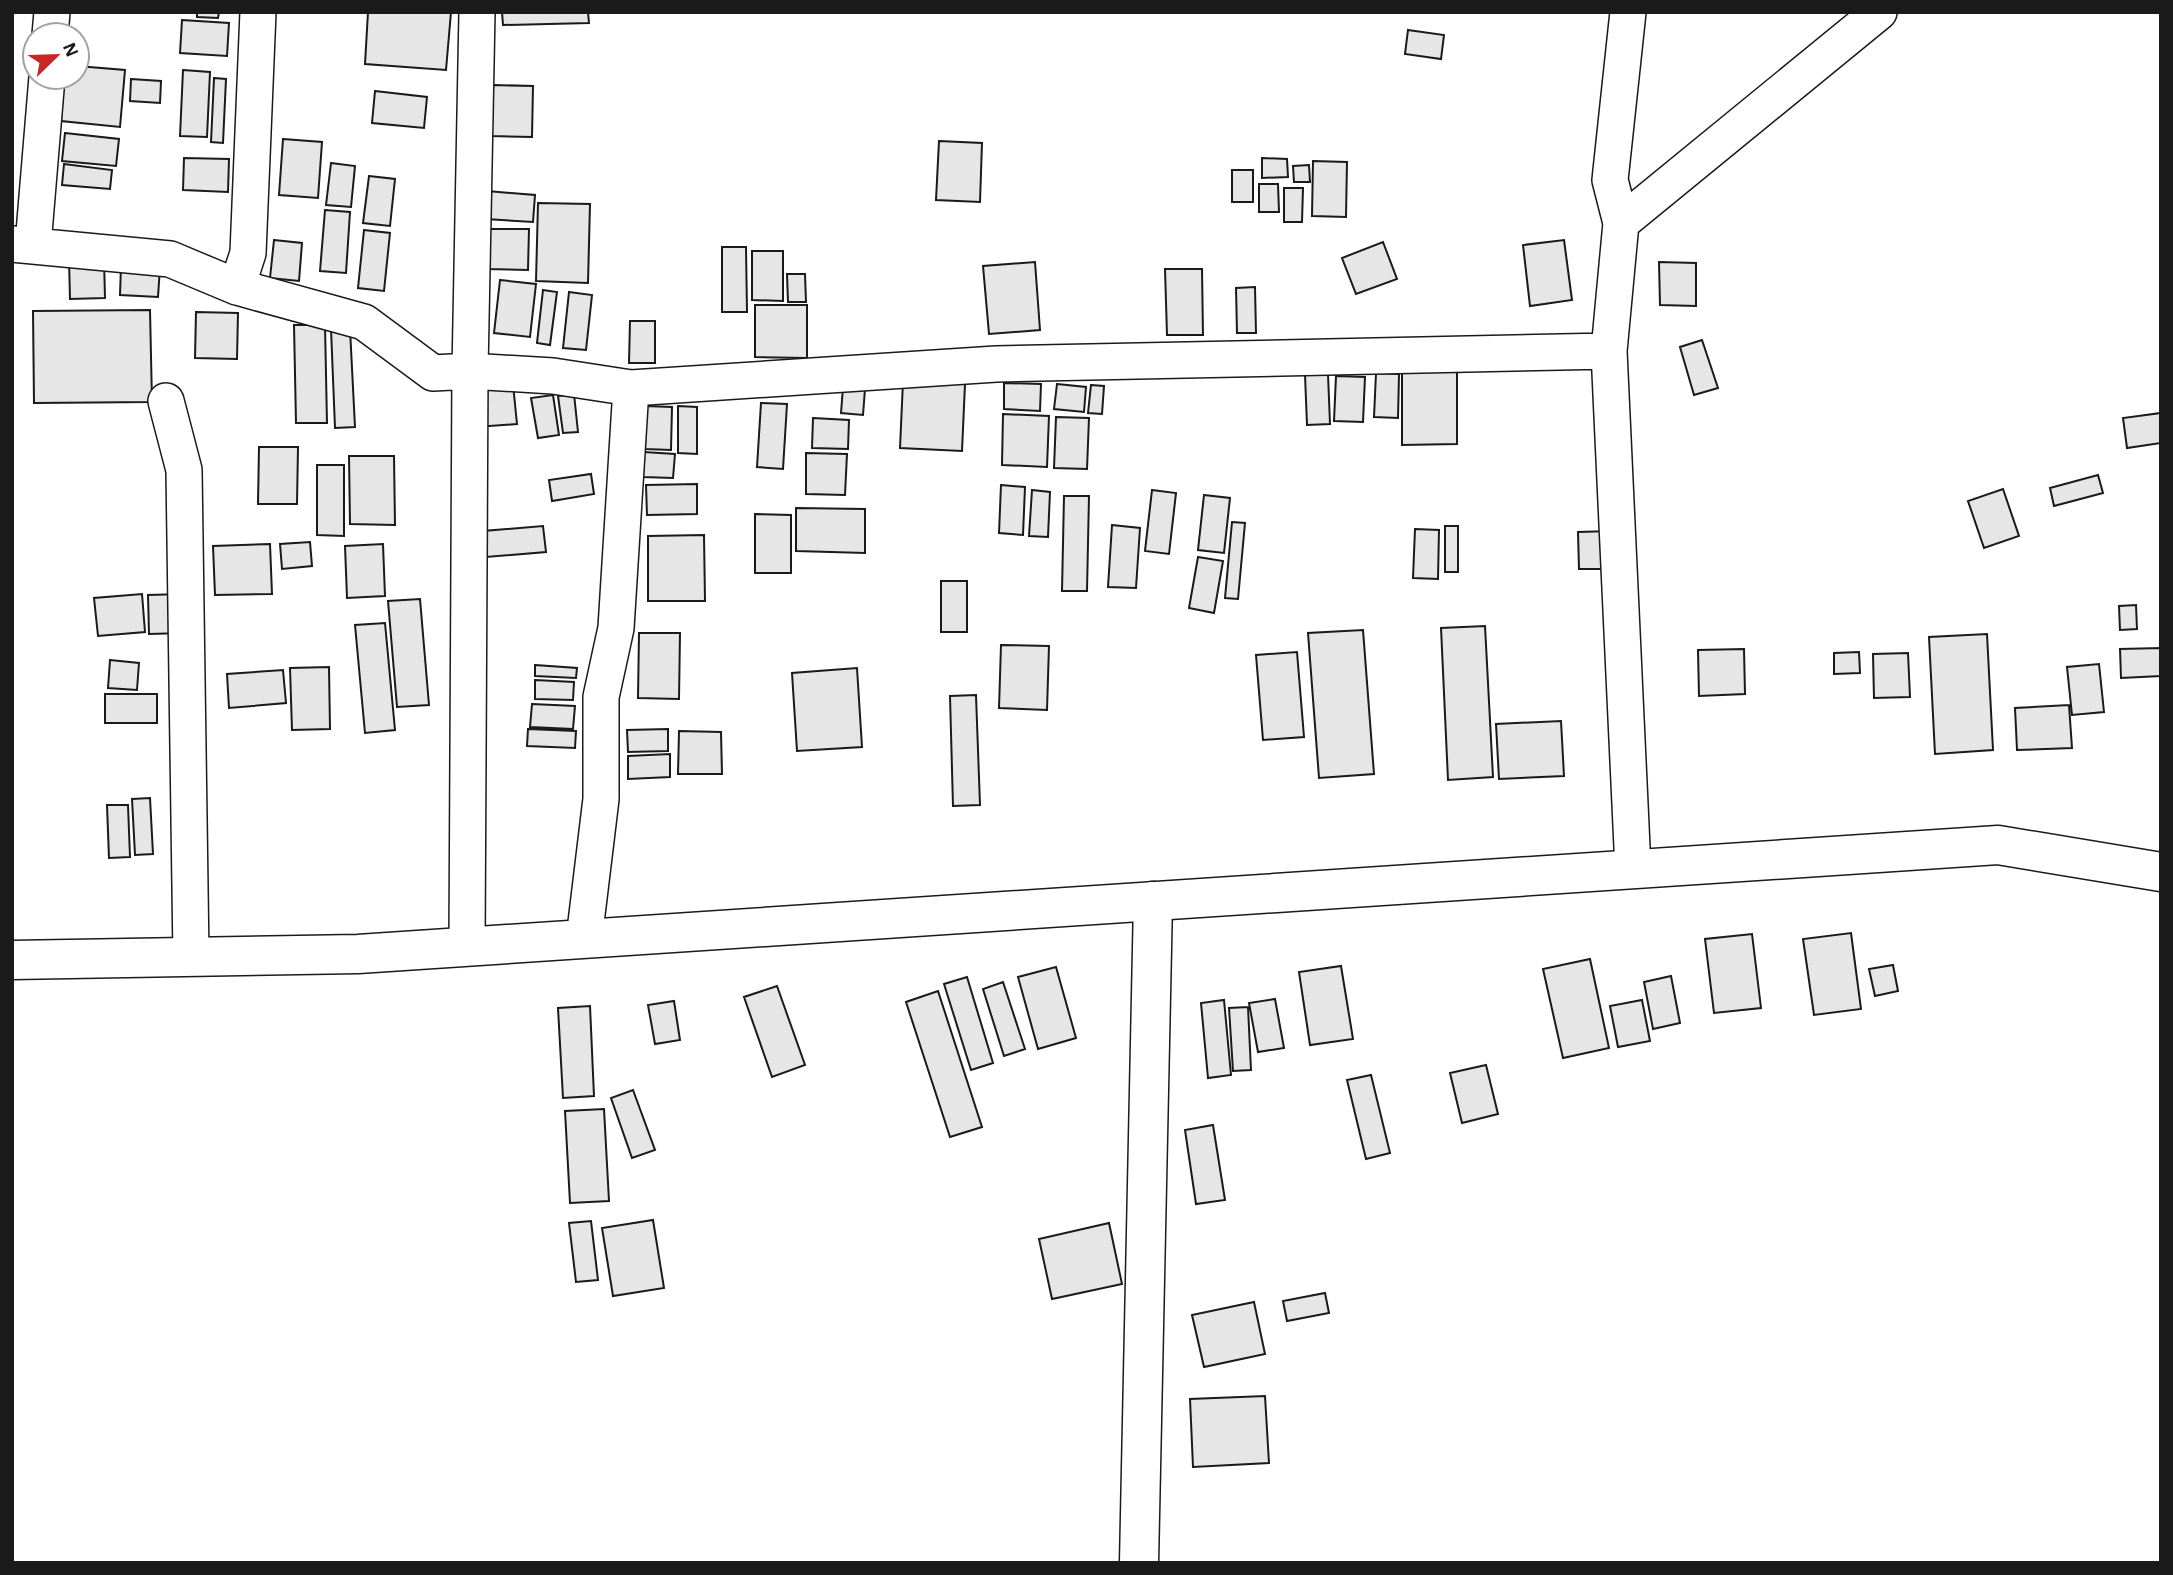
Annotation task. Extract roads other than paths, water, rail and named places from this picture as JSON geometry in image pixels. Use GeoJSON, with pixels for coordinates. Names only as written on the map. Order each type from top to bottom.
{"type":"FeatureCollection","features":[{"type":"Feature","properties":{"kind":"main road"},"geometry":{"type":"LineString","coordinates":[[12,960],[358,954],[1998,845],[2161,872]]}},
{"type":"Feature","properties":{"kind":"main road"},"geometry":{"type":"LineString","coordinates":[[1139,1563],[1153,901]]}},
{"type":"Feature","properties":{"kind":"street"},"geometry":{"type":"LineString","coordinates":[[237,287],[248,253],[258,12]]}},
{"type":"Feature","properties":{"kind":"street"},"geometry":{"type":"LineString","coordinates":[[467,946],[470,371],[477,12]]}},
{"type":"Feature","properties":{"kind":"street"},"geometry":{"type":"LineString","coordinates":[[1628,12],[1610,180],[1621,223],[1609,351],[1633,869]]}},
{"type":"Feature","properties":{"kind":"street"},"geometry":{"type":"LineString","coordinates":[[1621,223],[1879,12]]}},
{"type":"Feature","properties":{"kind":"street"},"geometry":{"type":"LineString","coordinates":[[45,91],[23,244],[170,260],[237,287],[364,322],[433,373],[470,371],[553,376],[631,388],[996,364],[1609,351]]}},
{"type":"Feature","properties":{"kind":"street"},"geometry":{"type":"LineString","coordinates":[[584,939],[601,799],[601,697],[616,628],[631,388]]}},
{"type":"Feature","properties":{"kind":"street"},"geometry":{"type":"LineString","coordinates":[[166,401],[184,470],[191,957]]}}]}
